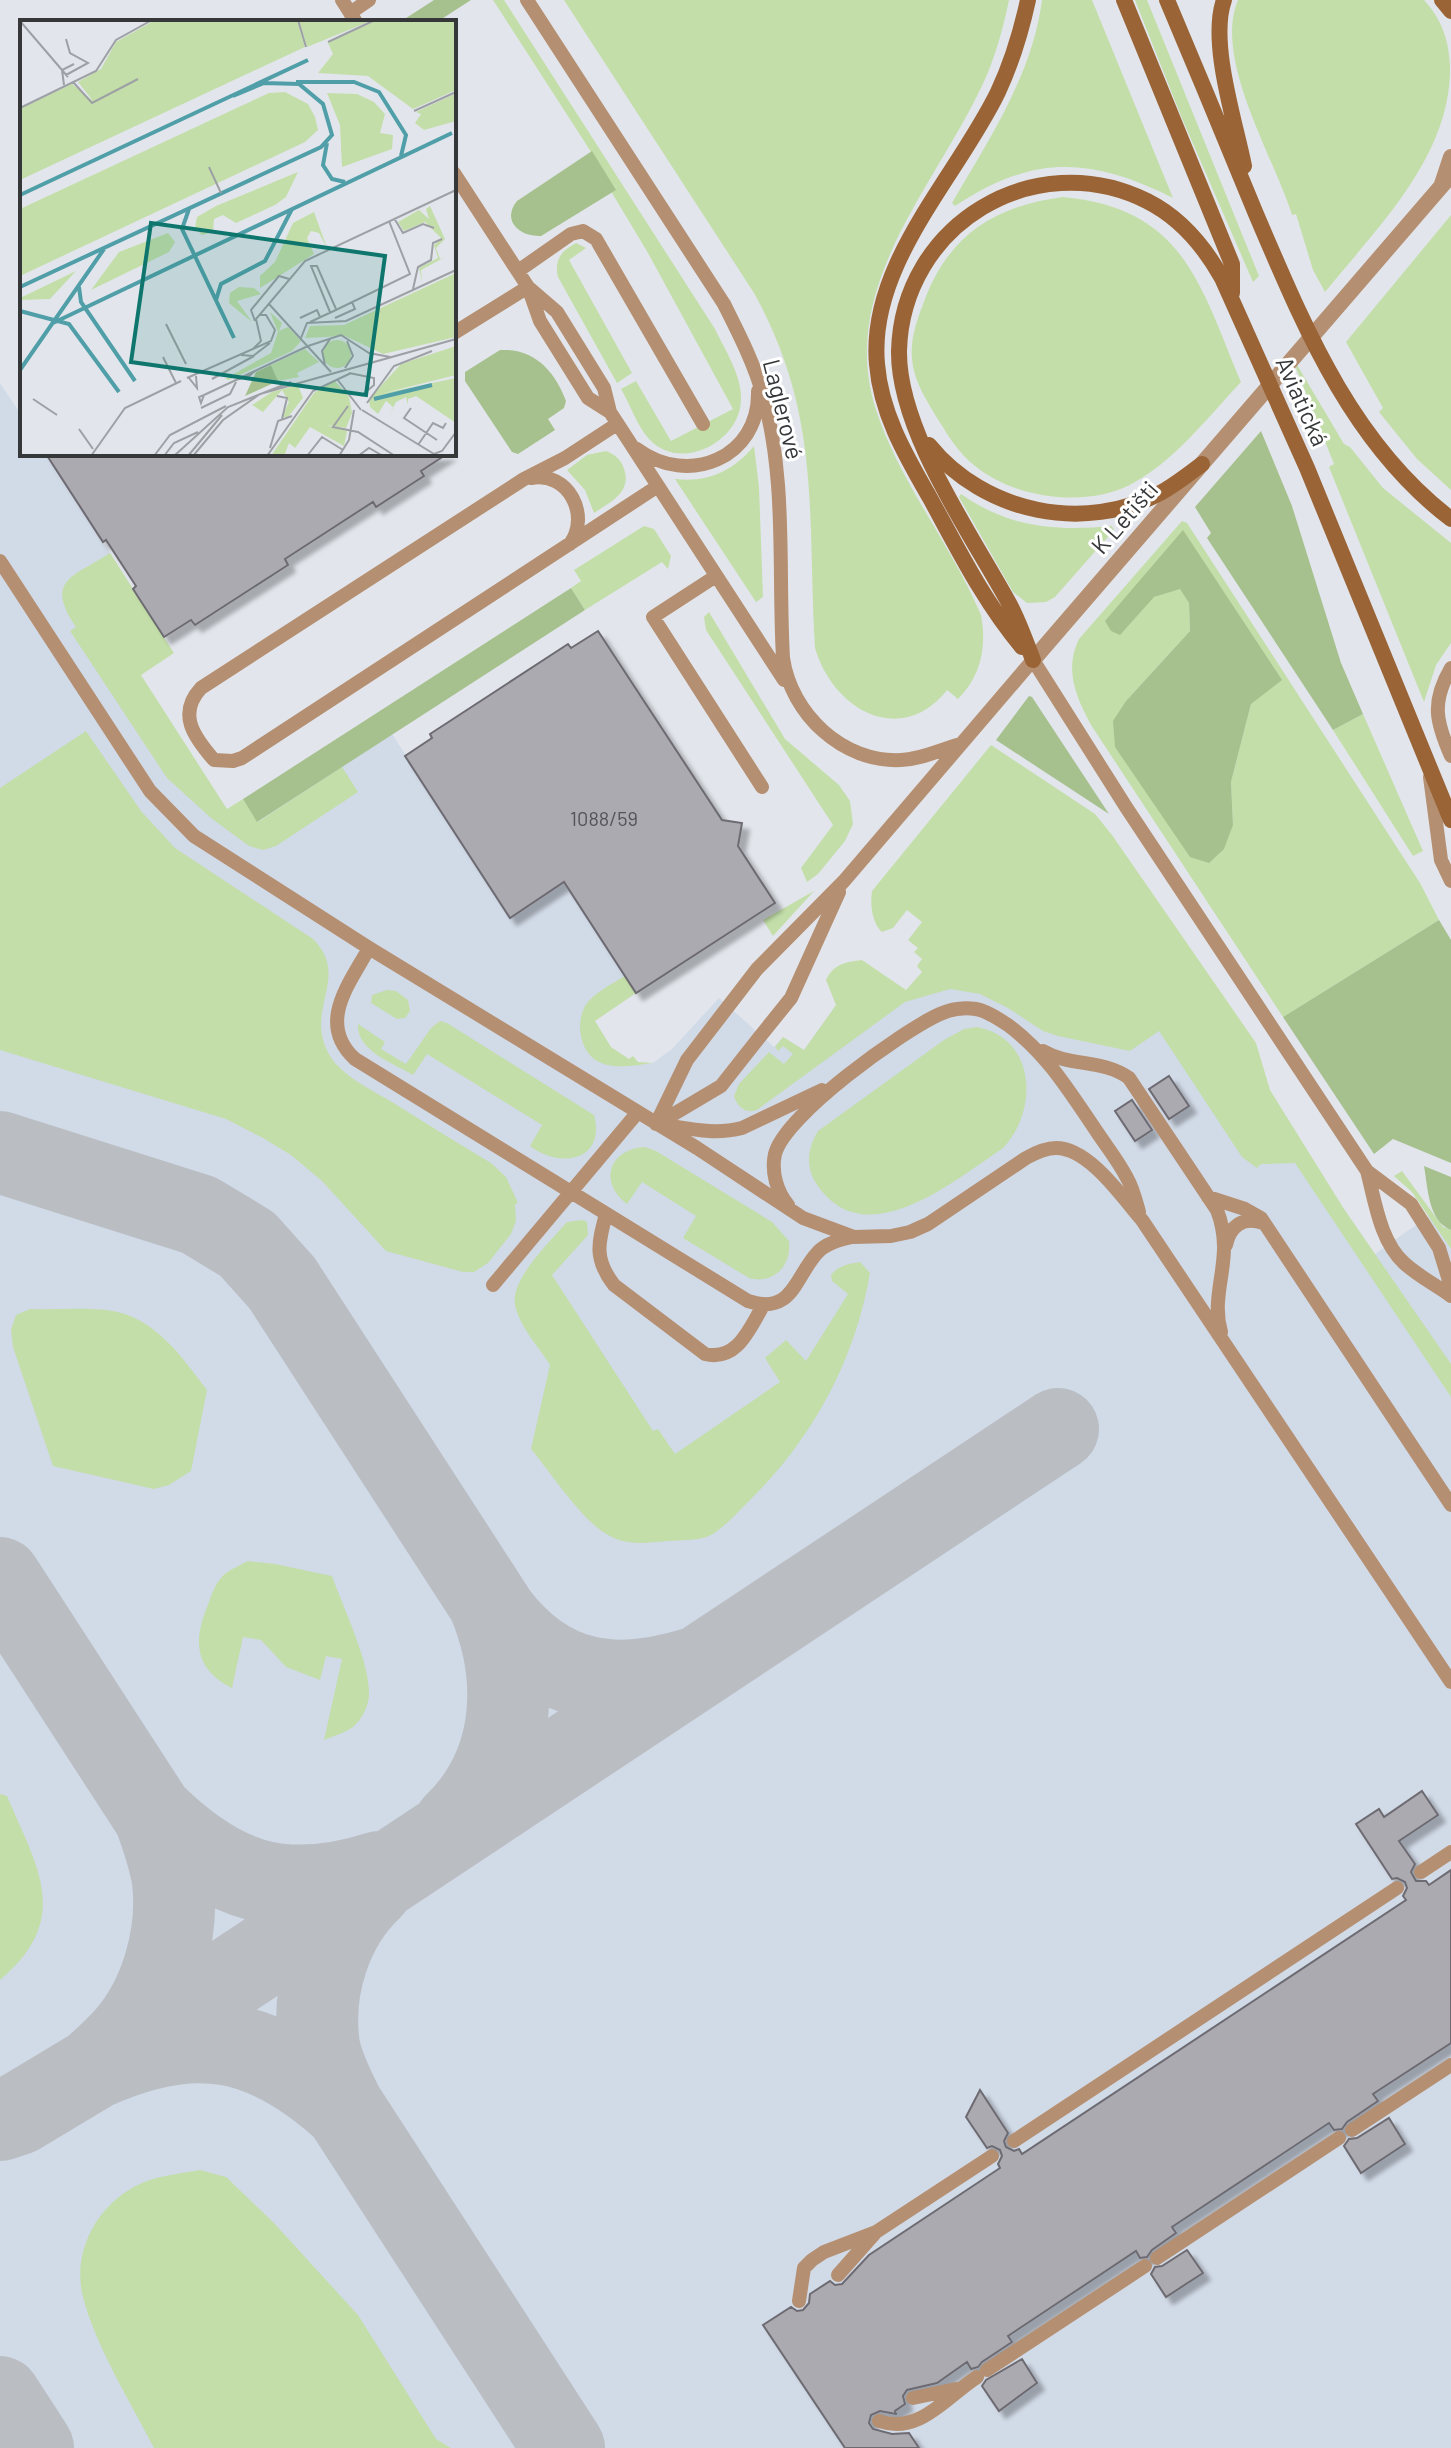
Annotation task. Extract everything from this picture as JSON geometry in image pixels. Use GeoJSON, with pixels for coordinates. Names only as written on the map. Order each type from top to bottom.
{"type":"FeatureCollection","features":[{"type":"Feature","properties":{"kind":"main road"},"geometry":{"type":"LineString","coordinates":[[1028,0],[1011,61],[997,94],[893,273],[879,317],[876,352],[881,390],[898,441],[996,616],[1033,660]]}},
{"type":"Feature","properties":{"kind":"main road","name":"Aviatická"},"geometry":{"type":"LineString","coordinates":[[1124,0],[1232,264],[1232,303],[1307,468],[1451,820]]}},
{"type":"Feature","properties":{"kind":"main road","name":"Aviatická"},"geometry":{"type":"LineString","coordinates":[[1167,0],[1275,259],[1320,358],[1354,414],[1387,458],[1451,519]]}},
{"type":"Feature","properties":{"kind":"main road"},"geometry":{"type":"LineString","coordinates":[[1224,0],[1219,27],[1220,51],[1252,203]]}},
{"type":"Feature","properties":{"kind":"main road"},"geometry":{"type":"LineString","coordinates":[[1442,0],[1451,11]]}},
{"type":"Feature","properties":{"kind":"main road"},"geometry":{"type":"LineString","coordinates":[[1033,660],[1012,608],[940,481],[907,405],[900,366],[902,325],[908,299],[933,252],[971,214],[994,201],[1045,185],[1098,185],[1149,202],[1192,234],[1209,255],[1232,303]]}},
{"type":"Feature","properties":{"kind":"main road"},"geometry":{"type":"LineString","coordinates":[[917,430],[950,468],[992,495],[1040,511],[1064,514],[1114,510],[1138,503],[1161,493],[1202,464]]}},
{"type":"Feature","properties":{"kind":"street","name":"K Letišti"},"geometry":{"type":"LineString","coordinates":[[1033,660],[1446,180],[1451,157]]}},
{"type":"Feature","properties":{"kind":"lane"},"geometry":{"type":"LineString","coordinates":[[349,12],[369,0]]}},
{"type":"Feature","properties":{"kind":"lane","name":"Laglerové"},"geometry":{"type":"LineString","coordinates":[[527,0],[724,304],[754,371],[774,446],[783,658],[797,701],[817,725],[839,743],[877,759],[916,758],[962,743]]}},
{"type":"Feature","properties":{"kind":"lane"},"geometry":{"type":"LineString","coordinates":[[456,176],[528,287],[557,312],[604,388],[613,418],[797,701]]}},
{"type":"Feature","properties":{"kind":"lane"},"geometry":{"type":"LineString","coordinates":[[518,271],[571,234],[583,231],[590,234],[596,239],[703,424]]}},
{"type":"Feature","properties":{"kind":"lane"},"geometry":{"type":"LineString","coordinates":[[456,332],[528,287]]}},
{"type":"Feature","properties":{"kind":"lane"},"geometry":{"type":"LineString","coordinates":[[627,438],[649,458],[676,467],[691,467],[719,459],[742,440],[756,414],[758,385],[754,371]]}},
{"type":"Feature","properties":{"kind":"lane"},"geometry":{"type":"LineString","coordinates":[[613,418],[565,458],[524,479],[201,688],[190,703],[188,713],[190,723],[206,751],[214,760],[242,758],[658,486]]}},
{"type":"Feature","properties":{"kind":"lane"},"geometry":{"type":"LineString","coordinates":[[524,479],[551,478],[566,488],[574,501],[579,520],[578,530],[568,547]]}},
{"type":"Feature","properties":{"kind":"lane"},"geometry":{"type":"LineString","coordinates":[[0,561],[150,791],[194,836],[369,948],[748,1180],[803,1218],[854,1237]]}},
{"type":"Feature","properties":{"kind":"lane"},"geometry":{"type":"LineString","coordinates":[[716,576],[653,617],[762,787]]}},
{"type":"Feature","properties":{"kind":"lane"},"geometry":{"type":"LineString","coordinates":[[1033,660],[1126,807],[1367,1171],[1384,1233],[1403,1262],[1451,1296]]}},
{"type":"Feature","properties":{"kind":"lane","name":"K Letišti"},"geometry":{"type":"LineString","coordinates":[[844,881],[1033,660]]}},
{"type":"Feature","properties":{"kind":"lane"},"geometry":{"type":"LineString","coordinates":[[1451,668],[1439,692],[1436,709],[1451,756]]}},
{"type":"Feature","properties":{"kind":"lane"},"geometry":{"type":"LineString","coordinates":[[1429,769],[1441,860],[1451,881]]}},
{"type":"Feature","properties":{"kind":"lane"},"geometry":{"type":"LineString","coordinates":[[656,1124],[687,1060],[749,979],[844,881]]}},
{"type":"Feature","properties":{"kind":"lane"},"geometry":{"type":"LineString","coordinates":[[656,1124],[721,1086],[791,998],[844,881]]}},
{"type":"Feature","properties":{"kind":"lane"},"geometry":{"type":"LineString","coordinates":[[369,948],[340,999],[337,1011],[340,1040],[346,1051],[570,1194],[748,1301],[775,1303],[791,1293],[821,1249],[854,1237],[891,1236],[928,1224],[1026,1158],[1053,1148],[1078,1154],[1092,1164],[1142,1220],[1451,1682]]}},
{"type":"Feature","properties":{"kind":"lane"},"geometry":{"type":"LineString","coordinates":[[803,1218],[780,1193],[773,1167],[775,1152],[782,1139],[802,1114],[839,1082],[919,1025],[962,1008],[978,1009],[1060,1058],[1102,1064],[1117,1069],[1129,1078],[1208,1197],[1221,1223],[1225,1250]]}},
{"type":"Feature","properties":{"kind":"lane"},"geometry":{"type":"LineString","coordinates":[[1033,1044],[1053,1067],[1128,1179],[1142,1220]]}},
{"type":"Feature","properties":{"kind":"lane"},"geometry":{"type":"LineString","coordinates":[[656,1124],[713,1133],[742,1128],[839,1082]]}},
{"type":"Feature","properties":{"kind":"lane"},"geometry":{"type":"LineString","coordinates":[[493,1285],[638,1112]]}},
{"type":"Feature","properties":{"kind":"lane"},"geometry":{"type":"LineString","coordinates":[[1367,1171],[1411,1204],[1439,1248],[1451,1287]]}},
{"type":"Feature","properties":{"kind":"lane"},"geometry":{"type":"LineString","coordinates":[[1208,1197],[1245,1209],[1261,1218],[1451,1505]]}},
{"type":"Feature","properties":{"kind":"lane"},"geometry":{"type":"LineString","coordinates":[[606,1214],[599,1241],[602,1269],[614,1285],[705,1354],[714,1356],[731,1352],[740,1345],[764,1304]]}},
{"type":"Feature","properties":{"kind":"lane"},"geometry":{"type":"LineString","coordinates":[[1227,1347],[1219,1325],[1217,1307],[1229,1232],[1238,1223],[1250,1220],[1266,1225]]}},
{"type":"Feature","properties":{"kind":"lane"},"geometry":{"type":"LineString","coordinates":[[1421,1872],[1451,1852]]}},
{"type":"Feature","properties":{"kind":"lane"},"geometry":{"type":"LineString","coordinates":[[1014,2141],[1397,1888]]}},
{"type":"Feature","properties":{"kind":"lane"},"geometry":{"type":"LineString","coordinates":[[879,2421],[904,2424],[919,2420],[961,2388],[1451,2065]]}},
{"type":"Feature","properties":{"kind":"lane"},"geometry":{"type":"LineString","coordinates":[[799,2301],[804,2268],[812,2260],[824,2252],[876,2232],[992,2156]]}},
{"type":"Feature","properties":{"kind":"lane"},"geometry":{"type":"LineString","coordinates":[[838,2275],[876,2232]]}},
{"type":"Feature","properties":{"kind":"lane"},"geometry":{"type":"LineString","coordinates":[[913,2398],[961,2388]]}},
{"type":"Feature","properties":{"kind":"shaded area"},"geometry":{"type":"Polygon","coordinates":[[[0,383],[20,413],[20,456],[47,456],[168,643],[127,670],[218,814],[244,831],[392,734],[510,917],[564,882],[636,993],[586,1026],[628,1066],[653,1063],[672,1049],[719,998],[774,1047],[783,1037],[804,1050],[862,969],[905,1002],[941,968],[1130,1003],[1344,1209],[1375,1254],[1433,1213],[1443,1227],[1451,1230],[1451,2448],[0,2448],[0,383]]]}},
{"type":"Feature","properties":{"kind":"green space"},"geometry":{"type":"Polygon","coordinates":[[[434,0],[471,0],[440,20],[403,20],[434,0]]]}},
{"type":"Feature","properties":{"kind":"green space"},"geometry":{"type":"Polygon","coordinates":[[[493,0],[504,0],[728,354],[741,390],[738,414],[731,428],[707,448],[692,453],[662,449],[645,434],[621,389],[636,381],[671,441],[733,409],[612,193],[615,189],[493,0]]]}},
{"type":"Feature","properties":{"kind":"green space"},"geometry":{"type":"Polygon","coordinates":[[[564,0],[1009,0],[989,70],[900,233],[882,275],[870,318],[867,363],[876,410],[898,462],[981,615],[983,638],[977,671],[958,699],[947,690],[929,707],[910,717],[890,719],[870,714],[853,704],[837,689],[824,670],[815,648],[810,510],[801,424],[776,338],[754,293],[564,0]]]}},
{"type":"Feature","properties":{"kind":"green space"},"geometry":{"type":"Polygon","coordinates":[[[1042,0],[1092,0],[1173,198],[1115,175],[1062,167],[1010,177],[955,206],[952,203],[1019,81],[1037,28],[1042,0]]]}},
{"type":"Feature","properties":{"kind":"green space"},"geometry":{"type":"Polygon","coordinates":[[[1135,0],[1147,0],[1259,276],[1253,282],[1181,116],[1135,0]]]}},
{"type":"Feature","properties":{"kind":"green space"},"geometry":{"type":"Polygon","coordinates":[[[1238,0],[1424,0],[1436,15],[1446,39],[1450,67],[1447,100],[1425,160],[1388,216],[1325,292],[1313,270],[1296,214],[1292,215],[1239,79],[1232,24],[1238,0]]]}},
{"type":"Feature","properties":{"kind":"green space"},"geometry":{"type":"Polygon","coordinates":[[[592,151],[616,190],[541,236],[520,231],[511,215],[517,201],[592,151]]]}},
{"type":"Feature","properties":{"kind":"green space"},"geometry":{"type":"Polygon","coordinates":[[[1063,197],[1104,204],[1136,217],[1162,235],[1182,257],[1199,284],[1241,382],[1191,436],[1150,472],[1117,490],[1075,498],[1031,493],[992,477],[975,466],[957,448],[930,407],[917,380],[912,358],[913,335],[925,299],[935,276],[962,241],[996,216],[1039,201],[1063,197]]]}},
{"type":"Feature","properties":{"kind":"green space"},"geometry":{"type":"Polygon","coordinates":[[[1451,215],[1451,490],[1417,459],[1379,412],[1383,408],[1346,342],[1451,215]]]}},
{"type":"Feature","properties":{"kind":"green space"},"geometry":{"type":"Polygon","coordinates":[[[576,243],[586,248],[569,260],[632,373],[617,383],[558,277],[560,257],[576,243]]]}},
{"type":"Feature","properties":{"kind":"green space"},"geometry":{"type":"Polygon","coordinates":[[[500,350],[512,350],[533,357],[556,380],[566,401],[564,408],[548,419],[555,430],[518,454],[512,452],[465,381],[465,372],[500,350]]]}},
{"type":"Feature","properties":{"kind":"green space"},"geometry":{"type":"Polygon","coordinates":[[[1290,353],[1344,444],[1350,447],[1383,488],[1451,543],[1451,643],[1436,665],[1424,702],[1329,467],[1334,464],[1290,353]]]}},
{"type":"Feature","properties":{"kind":"green space"},"geometry":{"type":"Polygon","coordinates":[[[1261,431],[1292,506],[1341,663],[1363,714],[1333,730],[1207,538],[1211,533],[1195,507],[1261,431]]]}},
{"type":"Feature","properties":{"kind":"green space"},"geometry":{"type":"Polygon","coordinates":[[[754,446],[759,487],[763,597],[756,602],[675,479],[698,479],[719,473],[754,446]]]}},
{"type":"Feature","properties":{"kind":"green space"},"geometry":{"type":"Polygon","coordinates":[[[606,451],[621,463],[625,484],[618,496],[594,513],[585,490],[567,470],[587,455],[606,451]]]}},
{"type":"Feature","properties":{"kind":"green space"},"geometry":{"type":"Polygon","coordinates":[[[961,494],[997,514],[1034,525],[1072,528],[1112,526],[1114,530],[1055,597],[1046,602],[1027,603],[1013,592],[959,497],[961,494]]]}},
{"type":"Feature","properties":{"kind":"green space"},"geometry":{"type":"Polygon","coordinates":[[[1182,521],[1187,523],[1420,883],[1439,920],[1283,1017],[1091,725],[1077,694],[1072,672],[1079,639],[1182,521]],[[1183,531],[1154,597],[1180,588],[1189,603],[1190,631],[1126,701],[1233,825],[1231,782],[1251,704],[1183,531]]]}},
{"type":"Feature","properties":{"kind":"green space"},"geometry":{"type":"Polygon","coordinates":[[[644,526],[654,529],[671,556],[668,569],[662,562],[585,610],[571,588],[581,581],[574,570],[644,526]]]}},
{"type":"Feature","properties":{"kind":"green space"},"geometry":{"type":"Polygon","coordinates":[[[1183,530],[1282,680],[1251,704],[1231,782],[1233,825],[1224,849],[1209,863],[1190,857],[1115,747],[1113,721],[1126,701],[1190,631],[1189,603],[1180,589],[1154,597],[1120,635],[1111,631],[1105,621],[1183,530]]]}},
{"type":"Feature","properties":{"kind":"green space"},"geometry":{"type":"Polygon","coordinates":[[[110,553],[174,653],[141,675],[227,809],[243,799],[258,822],[342,767],[358,792],[276,846],[263,850],[249,846],[211,818],[167,778],[70,631],[76,627],[63,599],[67,581],[110,553]]]}},
{"type":"Feature","properties":{"kind":"green space"},"geometry":{"type":"Polygon","coordinates":[[[571,588],[585,610],[257,822],[243,799],[571,588]]]}},
{"type":"Feature","properties":{"kind":"green space"},"geometry":{"type":"Polygon","coordinates":[[[709,612],[785,739],[839,785],[850,801],[853,824],[845,841],[818,874],[807,882],[801,868],[833,825],[706,630],[704,617],[709,612]]]}},
{"type":"Feature","properties":{"kind":"green space"},"geometry":{"type":"Polygon","coordinates":[[[1029,696],[1032,697],[1109,814],[996,740],[1029,696]]]}},
{"type":"Feature","properties":{"kind":"green space"},"geometry":{"type":"Polygon","coordinates":[[[1363,714],[1423,851],[1413,856],[1333,730],[1363,714]]]}},
{"type":"Feature","properties":{"kind":"green space"},"geometry":{"type":"Polygon","coordinates":[[[86,731],[141,811],[175,848],[313,939],[323,952],[328,977],[321,1029],[325,1045],[336,1064],[362,1085],[491,1163],[506,1177],[518,1203],[515,1204],[516,1221],[511,1234],[488,1263],[474,1272],[463,1272],[386,1251],[322,1181],[291,1155],[263,1138],[226,1119],[0,1050],[0,788],[86,731]]]}},
{"type":"Feature","properties":{"kind":"green space"},"geometry":{"type":"Polygon","coordinates":[[[991,745],[1095,814],[1112,835],[1256,1043],[1270,1090],[1344,1209],[1451,1364],[1451,1397],[1295,1163],[1261,1164],[1257,1168],[1242,1157],[1159,1031],[1130,1051],[1043,1031],[980,994],[950,989],[905,1002],[757,1110],[742,1109],[737,1103],[734,1096],[739,1084],[769,1052],[784,1064],[793,1054],[783,1046],[778,1051],[775,1047],[783,1037],[804,1050],[836,1005],[826,980],[836,967],[862,960],[906,990],[922,972],[917,966],[922,959],[914,952],[918,948],[908,940],[922,922],[907,910],[893,928],[882,932],[872,913],[872,891],[991,745]]]}},
{"type":"Feature","properties":{"kind":"green space"},"geometry":{"type":"Polygon","coordinates":[[[814,891],[773,936],[763,920],[814,891]]]}},
{"type":"Feature","properties":{"kind":"green space"},"geometry":{"type":"Polygon","coordinates":[[[1439,920],[1451,940],[1451,1163],[1393,1139],[1374,1154],[1283,1017],[1439,920]]]}},
{"type":"Feature","properties":{"kind":"green space"},"geometry":{"type":"Polygon","coordinates":[[[625,976],[636,993],[595,1021],[611,1047],[629,1059],[633,1056],[638,1062],[653,1063],[620,1066],[600,1062],[585,1048],[581,1036],[580,1021],[588,1001],[625,976]]]}},
{"type":"Feature","properties":{"kind":"green space"},"geometry":{"type":"Polygon","coordinates":[[[387,990],[396,991],[408,1000],[410,1011],[405,1018],[397,1019],[371,1003],[372,995],[387,990]]]}},
{"type":"Feature","properties":{"kind":"green space"},"geometry":{"type":"Polygon","coordinates":[[[440,1021],[594,1115],[596,1130],[587,1151],[567,1158],[542,1153],[530,1146],[542,1125],[427,1054],[413,1075],[386,1061],[363,1042],[358,1024],[385,1042],[381,1049],[406,1064],[431,1028],[440,1021]]]}},
{"type":"Feature","properties":{"kind":"green space"},"geometry":{"type":"Polygon","coordinates":[[[977,1027],[997,1034],[1011,1045],[1021,1060],[1026,1077],[1022,1115],[1015,1132],[1003,1148],[960,1178],[910,1206],[884,1213],[859,1214],[836,1204],[816,1183],[810,1170],[810,1150],[818,1131],[944,1040],[964,1029],[977,1027]]]}},
{"type":"Feature","properties":{"kind":"green space"},"geometry":{"type":"Polygon","coordinates":[[[645,1147],[772,1222],[789,1241],[788,1258],[780,1271],[766,1279],[749,1278],[683,1238],[696,1216],[642,1182],[627,1204],[613,1186],[610,1177],[612,1168],[623,1154],[645,1147]]]}},
{"type":"Feature","properties":{"kind":"green space"},"geometry":{"type":"Polygon","coordinates":[[[1424,1166],[1451,1177],[1451,1230],[1443,1226],[1433,1212],[1424,1166]]]}},
{"type":"Feature","properties":{"kind":"green space"},"geometry":{"type":"Polygon","coordinates":[[[1402,1171],[1443,1227],[1451,1230],[1451,1249],[1412,1192],[1394,1176],[1402,1171]]]}},
{"type":"Feature","properties":{"kind":"green space"},"geometry":{"type":"Polygon","coordinates":[[[567,1222],[587,1222],[588,1235],[552,1275],[653,1431],[658,1429],[675,1454],[780,1382],[765,1358],[786,1340],[806,1361],[848,1294],[832,1281],[834,1272],[860,1262],[870,1273],[854,1336],[842,1367],[812,1424],[773,1476],[730,1520],[709,1536],[644,1543],[615,1538],[588,1519],[531,1449],[550,1365],[521,1321],[515,1295],[525,1272],[551,1239],[567,1222]]]}},
{"type":"Feature","properties":{"kind":"green space"},"geometry":{"type":"Polygon","coordinates":[[[30,1309],[113,1311],[142,1322],[167,1341],[207,1390],[191,1471],[169,1485],[154,1489],[53,1466],[13,1347],[11,1330],[16,1315],[30,1309]]]}},
{"type":"Feature","properties":{"kind":"green space"},"geometry":{"type":"Polygon","coordinates":[[[248,1561],[332,1576],[361,1651],[368,1681],[366,1708],[350,1729],[324,1740],[342,1659],[326,1656],[320,1680],[286,1667],[261,1640],[243,1637],[232,1688],[210,1672],[204,1663],[200,1652],[200,1630],[213,1592],[226,1573],[248,1561]]]}},
{"type":"Feature","properties":{"kind":"green space"},"geometry":{"type":"Polygon","coordinates":[[[0,1794],[7,1796],[29,1846],[42,1891],[42,1913],[36,1935],[22,1957],[0,1980],[0,1794]]]}},
{"type":"Feature","properties":{"kind":"green space"},"geometry":{"type":"Polygon","coordinates":[[[200,2170],[226,2177],[273,2222],[358,2315],[436,2439],[451,2448],[154,2448],[96,2335],[83,2297],[81,2265],[90,2234],[108,2207],[120,2196],[149,2180],[200,2170]]]}},
{"type":"Feature","properties":{"kind":"building"},"geometry":{"type":"Polygon","coordinates":[[[47,456],[444,456],[421,471],[424,476],[376,507],[373,502],[285,559],[288,565],[195,625],[191,620],[164,637],[133,589],[136,586],[106,540],[103,542],[47,456]]]}},
{"type":"Feature","properties":{"kind":"building"},"geometry":{"type":"Polygon","coordinates":[[[598,631],[722,820],[742,823],[738,846],[775,903],[636,993],[564,882],[510,918],[405,756],[432,738],[430,734],[568,644],[571,648],[598,631]]]}},
{"type":"Feature","properties":{"kind":"building"},"geometry":{"type":"Polygon","coordinates":[[[1169,1076],[1189,1106],[1169,1119],[1149,1089],[1169,1076]]]}},
{"type":"Feature","properties":{"kind":"building"},"geometry":{"type":"Polygon","coordinates":[[[1132,1100],[1152,1130],[1135,1141],[1115,1111],[1132,1100]]]}},
{"type":"Feature","properties":{"kind":"building"},"geometry":{"type":"Polygon","coordinates":[[[1422,1791],[1438,1815],[1399,1841],[1415,1864],[1411,1872],[1416,1881],[1426,1881],[1429,1885],[1451,1870],[1451,2043],[1373,2094],[1378,2101],[1347,2122],[1342,2129],[1334,2130],[1329,2123],[1172,2227],[1176,2233],[1147,2257],[1140,2258],[1136,2251],[1008,2336],[1012,2342],[978,2367],[971,2369],[967,2362],[937,2383],[907,2390],[903,2396],[905,2404],[895,2411],[896,2414],[880,2411],[871,2415],[869,2423],[873,2429],[892,2434],[909,2433],[919,2448],[845,2448],[763,2325],[791,2307],[797,2311],[803,2310],[809,2303],[810,2294],[830,2281],[835,2285],[842,2284],[869,2255],[1000,2168],[1000,2150],[992,2146],[987,2148],[966,2117],[980,2090],[1008,2133],[1004,2141],[1006,2147],[1014,2151],[1019,2149],[1022,2154],[1406,1900],[1403,1896],[1407,1888],[1405,1882],[1392,1879],[1356,1824],[1379,1809],[1384,1817],[1422,1791]]]}},
{"type":"Feature","properties":{"kind":"building"},"geometry":{"type":"Polygon","coordinates":[[[1389,2118],[1405,2144],[1361,2173],[1344,2146],[1349,2139],[1357,2138],[1389,2118]]]}},
{"type":"Feature","properties":{"kind":"building"},"geometry":{"type":"Polygon","coordinates":[[[1187,2250],[1203,2273],[1166,2297],[1151,2274],[1155,2267],[1162,2266],[1187,2250]]]}},
{"type":"Feature","properties":{"kind":"building"},"geometry":{"type":"Polygon","coordinates":[[[1022,2359],[1037,2383],[999,2411],[982,2386],[986,2380],[1022,2359]]]}},
{"type":"Feature","properties":{"kind":"taxiway"},"geometry":{"type":"LineString","coordinates":[[0,1152],[199,1215],[247,1244],[282,1283],[497,1615],[517,1638],[539,1656],[562,1669],[586,1677],[611,1680],[638,1680],[695,1668]]}},
{"type":"Feature","properties":{"kind":"taxiway"},"geometry":{"type":"LineString","coordinates":[[0,2120],[18,2114],[93,2069],[1058,1429]]}},
{"type":"Feature","properties":{"kind":"taxiway"},"geometry":{"type":"LineString","coordinates":[[0,1578],[184,1862]]}},
{"type":"Feature","properties":{"kind":"taxiway"},"geometry":{"type":"LineString","coordinates":[[454,1825],[475,1801],[490,1776],[507,1720],[505,1661],[489,1603]]}},
{"type":"Feature","properties":{"kind":"taxiway"},"geometry":{"type":"LineString","coordinates":[[372,1888],[357,1904],[335,1940],[321,1982],[318,2003],[321,2055],[344,2109],[285,2065],[256,2052],[226,2044],[195,2042],[163,2046],[93,2069],[138,2022],[165,1965],[173,1923],[173,1881],[154,1815],[205,1857],[257,1880],[285,1885],[314,1885],[379,1872]]}},
{"type":"Feature","properties":{"kind":"taxiway"},"geometry":{"type":"LineString","coordinates":[[314,2062],[564,2448]]}},
{"type":"Feature","properties":{"kind":"taxiway"},"geometry":{"type":"LineString","coordinates":[[0,2397],[33,2448]]}}]}
